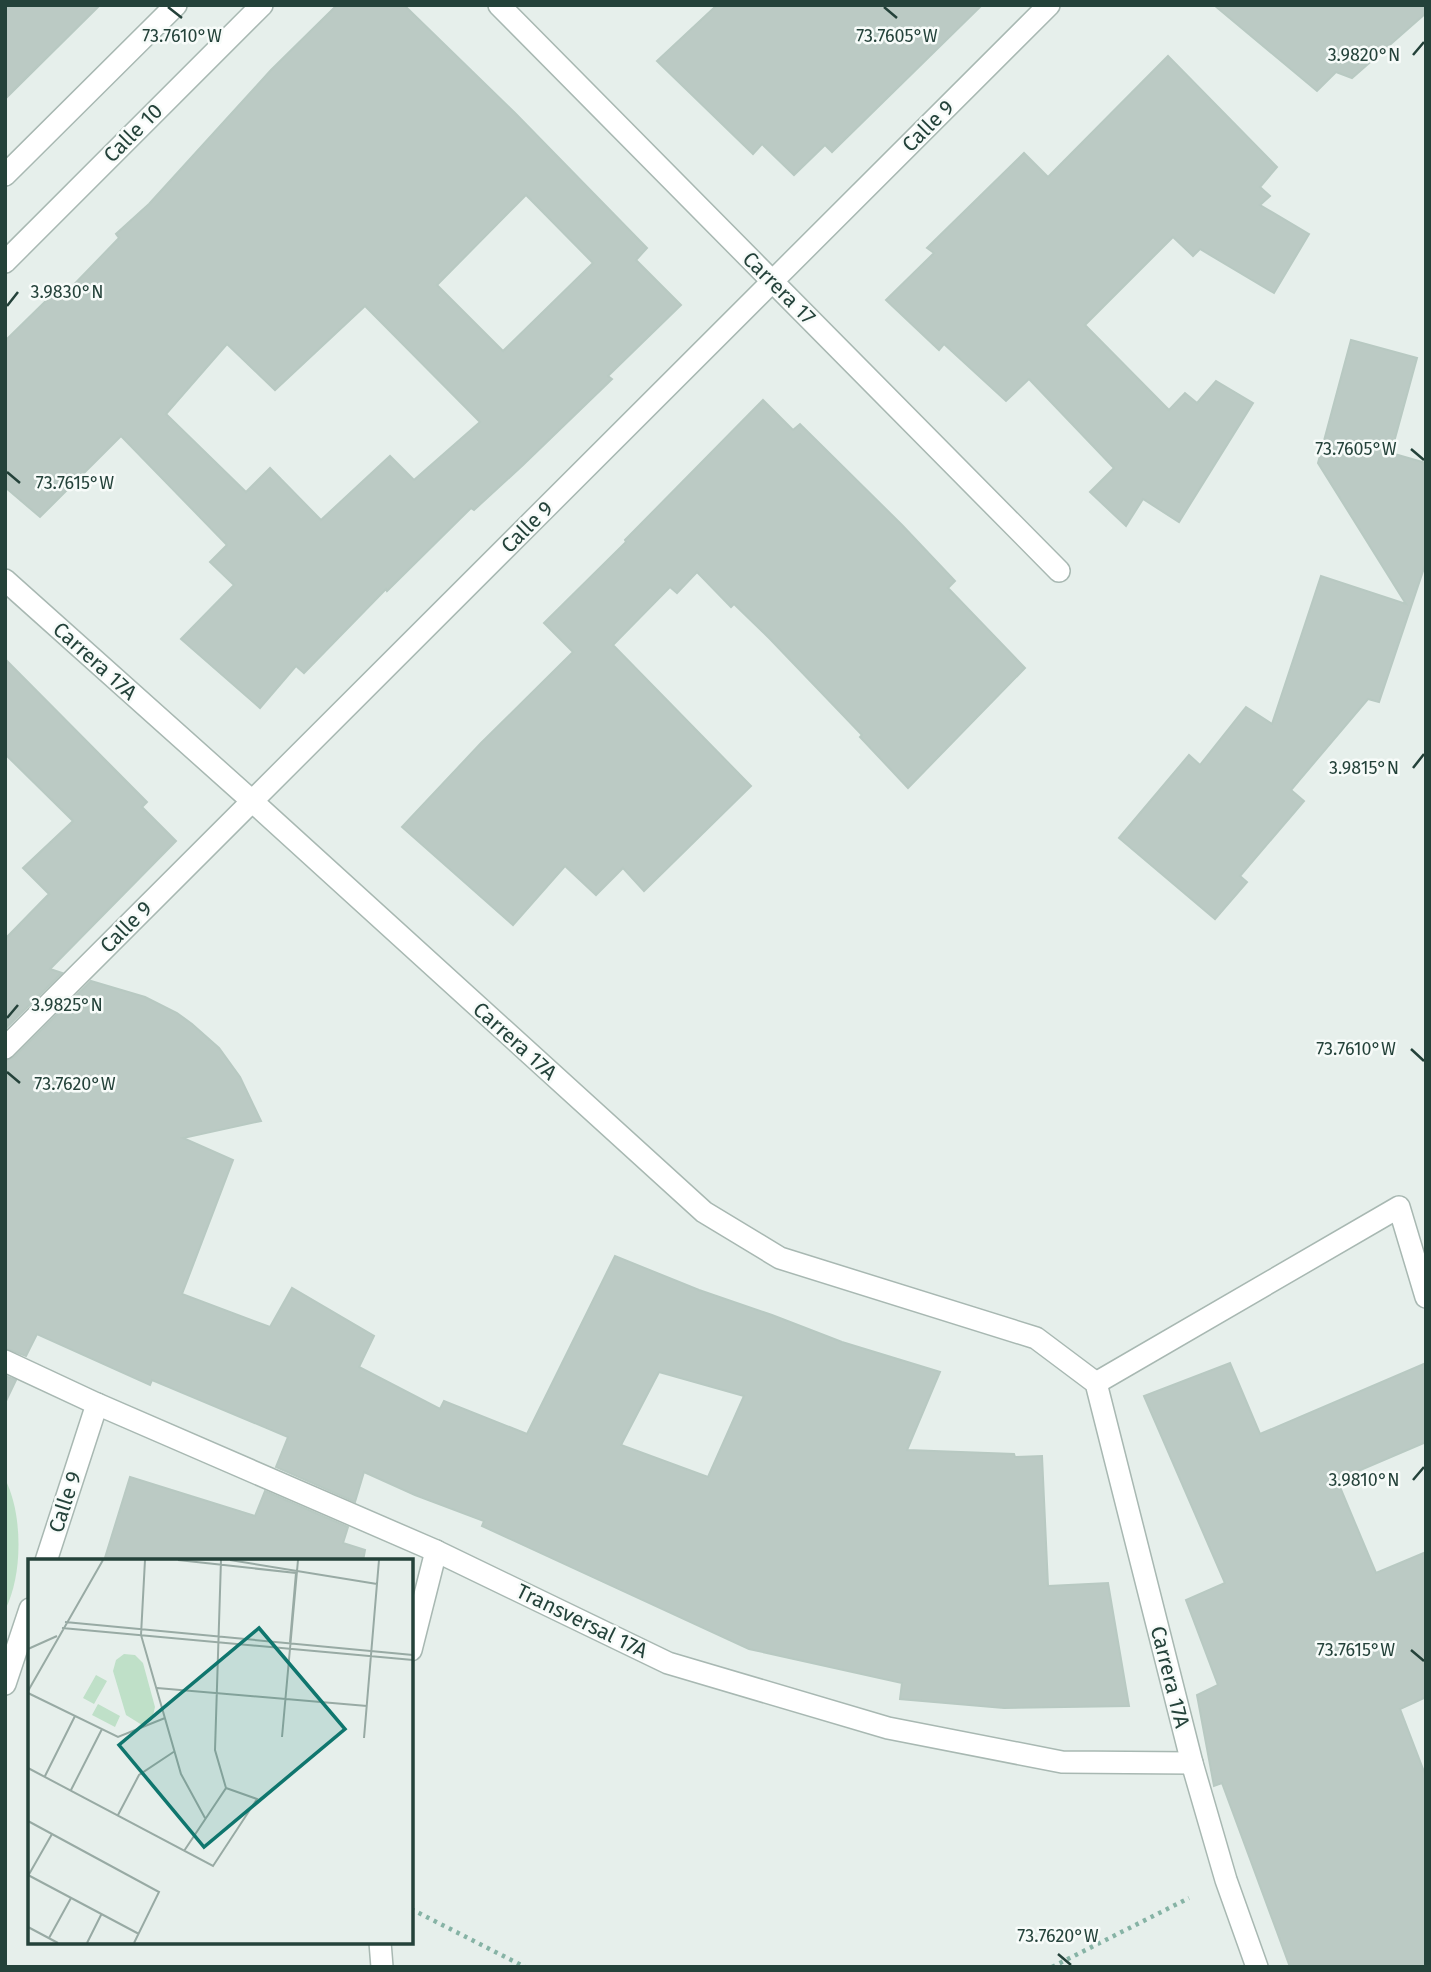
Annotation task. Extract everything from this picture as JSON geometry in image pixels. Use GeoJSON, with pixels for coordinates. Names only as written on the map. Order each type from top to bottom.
{"type":"FeatureCollection","features":[{"type":"Feature","properties":{"kind":"street"},"geometry":{"type":"LineString","coordinates":[[5,176],[176,5]]}},
{"type":"Feature","properties":{"kind":"street","name":"Calle 10"},"geometry":{"type":"LineString","coordinates":[[5,262],[262,5]]}},
{"type":"Feature","properties":{"kind":"street","name":"Carrera 17"},"geometry":{"type":"LineString","coordinates":[[499,5],[1059,571]]}},
{"type":"Feature","properties":{"kind":"street","name":"Calle 9"},"geometry":{"type":"LineString","coordinates":[[5,1048],[1049,5]]}},
{"type":"Feature","properties":{"kind":"street","name":"Carrera 17A"},"geometry":{"type":"LineString","coordinates":[[5,580],[704,1212],[780,1258],[1036,1338],[1096,1383],[1192,1763],[1226,1880],[1257,1967]]}},
{"type":"Feature","properties":{"kind":"street"},"geometry":{"type":"LineString","coordinates":[[1096,1383],[1399,1208],[1426,1297]]}},
{"type":"Feature","properties":{"kind":"street","name":"Transversal 17A"},"geometry":{"type":"LineString","coordinates":[[5,1361],[97,1404],[436,1551],[668,1663],[888,1728],[1062,1762],[1192,1763]]}},
{"type":"Feature","properties":{"kind":"street","name":"Calle 9"},"geometry":{"type":"LineString","coordinates":[[47,1559],[97,1404]]}},
{"type":"Feature","properties":{"kind":"street"},"geometry":{"type":"LineString","coordinates":[[413,1642],[436,1551]]}},
{"type":"Feature","properties":{"kind":"street"},"geometry":{"type":"LineString","coordinates":[[5,1684],[28,1615]]}},
{"type":"Feature","properties":{"kind":"street"},"geometry":{"type":"LineString","coordinates":[[380,1944],[382,1967]]}},
{"type":"Feature","properties":{"kind":"path"},"geometry":{"type":"LineString","coordinates":[[1052,1967],[1226,1880]]}},
{"type":"Feature","properties":{"kind":"path"},"geometry":{"type":"LineString","coordinates":[[413,1910],[525,1967]]}},
{"type":"Feature","properties":{"kind":"green space"},"geometry":{"type":"Polygon","coordinates":[[[5,1479],[15,1509],[19,1544],[15,1580],[5,1610],[5,1479]]]}},
{"type":"Feature","properties":{"kind":"building"},"geometry":{"type":"Polygon","coordinates":[[[5,5],[100,5],[5,99],[5,5]]]}},
{"type":"Feature","properties":{"kind":"building"},"geometry":{"type":"Polygon","coordinates":[[[337,5],[404,5],[515,113],[647,248],[636,260],[681,305],[608,376],[612,379],[523,465],[474,510],[471,508],[387,591],[386,589],[304,673],[296,666],[260,708],[181,639],[234,585],[210,562],[227,545],[121,436],[40,517],[5,487],[5,341],[54,293],[60,299],[119,238],[116,234],[149,204],[271,70],[337,5]],[[526,195],[437,285],[503,351],[593,263],[526,195]],[[365,306],[275,390],[227,344],[166,414],[246,492],[270,468],[321,520],[390,456],[414,480],[480,422],[365,306]]]}},
{"type":"Feature","properties":{"kind":"building"},"geometry":{"type":"Polygon","coordinates":[[[717,5],[982,5],[832,152],[825,145],[794,175],[762,144],[753,154],[657,61],[717,5]]]}},
{"type":"Feature","properties":{"kind":"building"},"geometry":{"type":"Polygon","coordinates":[[[1214,5],[1426,5],[1426,13],[1352,78],[1336,72],[1317,91],[1214,5]]]}},
{"type":"Feature","properties":{"kind":"building"},"geometry":{"type":"Polygon","coordinates":[[[1168,56],[1277,167],[1260,187],[1270,196],[1260,205],[1309,234],[1274,293],[1200,249],[1193,256],[1173,237],[1085,325],[1169,410],[1185,393],[1197,403],[1216,381],[1253,403],[1179,522],[1143,499],[1126,526],[1090,492],[1114,468],[1029,379],[1006,401],[944,344],[939,350],[886,300],[934,253],[927,248],[1024,153],[1048,177],[1168,56]]]}},
{"type":"Feature","properties":{"kind":"building"},"geometry":{"type":"Polygon","coordinates":[[[1351,340],[1417,358],[1391,453],[1426,463],[1426,562],[1379,702],[1368,699],[1291,790],[1304,801],[1240,876],[1247,882],[1215,919],[1119,838],[1189,755],[1200,765],[1246,707],[1272,724],[1321,576],[1406,604],[1318,463],[1351,340]]]}},
{"type":"Feature","properties":{"kind":"building"},"geometry":{"type":"Polygon","coordinates":[[[763,400],[793,430],[800,424],[902,525],[955,581],[948,588],[1025,668],[908,788],[860,737],[862,735],[770,639],[734,604],[731,607],[697,572],[677,593],[670,587],[613,645],[751,786],[644,891],[623,868],[596,895],[565,866],[513,925],[402,827],[481,743],[573,652],[544,623],[763,400]]]}},
{"type":"Feature","properties":{"kind":"building"},"geometry":{"type":"Polygon","coordinates":[[[5,659],[147,802],[142,807],[176,841],[50,969],[62,973],[5,1029],[5,939],[49,894],[23,868],[73,821],[5,754],[5,659]]]}},
{"type":"Feature","properties":{"kind":"building"},"geometry":{"type":"Polygon","coordinates":[[[91,981],[145,997],[192,1024],[219,1048],[240,1077],[261,1121],[183,1138],[233,1160],[182,1294],[270,1327],[292,1288],[374,1336],[359,1367],[440,1409],[444,1401],[527,1434],[615,1256],[842,1342],[940,1372],[907,1450],[1014,1454],[1015,1457],[1042,1456],[1048,1586],[1108,1583],[1129,1706],[1004,1708],[900,1699],[902,1683],[749,1649],[482,1526],[484,1521],[364,1472],[355,1502],[276,1467],[288,1437],[152,1380],[150,1385],[37,1334],[26,1356],[5,1348],[5,1061],[14,1057],[91,981]],[[659,1372],[621,1445],[708,1477],[744,1396],[659,1372]]]}},
{"type":"Feature","properties":{"kind":"building"},"geometry":{"type":"Polygon","coordinates":[[[1230,1363],[1260,1434],[1426,1363],[1426,1442],[1337,1480],[1376,1573],[1426,1552],[1426,1697],[1400,1709],[1426,1777],[1426,1967],[1290,1967],[1222,1783],[1214,1786],[1197,1695],[1218,1685],[1186,1600],[1225,1583],[1144,1396],[1230,1363]]]}},
{"type":"Feature","properties":{"kind":"building"},"geometry":{"type":"Polygon","coordinates":[[[5,1376],[16,1380],[5,1403],[5,1376]]]}},
{"type":"Feature","properties":{"kind":"building"},"geometry":{"type":"Polygon","coordinates":[[[130,1477],[255,1516],[265,1491],[348,1527],[343,1543],[365,1550],[363,1559],[105,1559],[130,1477]]]}}]}
